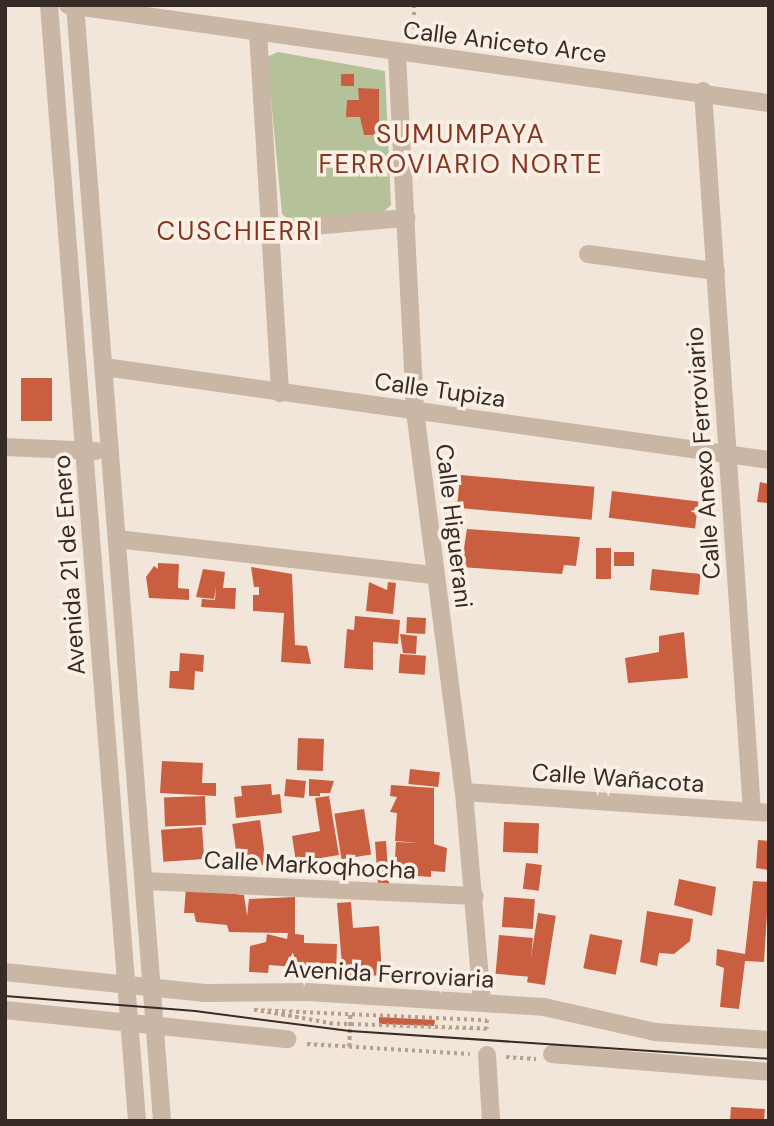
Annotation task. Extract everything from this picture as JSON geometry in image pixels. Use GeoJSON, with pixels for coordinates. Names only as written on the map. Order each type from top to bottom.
{"type":"FeatureCollection","features":[{"type":"Feature","properties":{"kind":"street","name":"Avenida 21 de Enero"},"geometry":{"type":"LineString","coordinates":[[49,5],[136,1121]]}},
{"type":"Feature","properties":{"kind":"street","name":"Calle Aniceto Arce"},"geometry":{"type":"LineString","coordinates":[[68,5],[397,54],[703,91],[769,103]]}},
{"type":"Feature","properties":{"kind":"street","name":"Avenida 21 de Enero"},"geometry":{"type":"LineString","coordinates":[[75,6],[162,1121]]}},
{"type":"Feature","properties":{"kind":"street"},"geometry":{"type":"LineString","coordinates":[[258,32],[280,393]]}},
{"type":"Feature","properties":{"kind":"street","name":"Calle Higuerani"},"geometry":{"type":"LineString","coordinates":[[397,54],[415,411],[475,896],[477,1002]]}},
{"type":"Feature","properties":{"kind":"street","name":"Calle Anexo Ferroviario"},"geometry":{"type":"LineString","coordinates":[[703,91],[728,454],[760,812]]}},
{"type":"Feature","properties":{"kind":"street"},"geometry":{"type":"LineString","coordinates":[[268,230],[406,218]]}},
{"type":"Feature","properties":{"kind":"street"},"geometry":{"type":"LineString","coordinates":[[587,254],[716,271]]}},
{"type":"Feature","properties":{"kind":"street","name":"Calle Tupiza"},"geometry":{"type":"LineString","coordinates":[[104,368],[769,460]]}},
{"type":"Feature","properties":{"kind":"street"},"geometry":{"type":"LineString","coordinates":[[5,447],[109,450]]}},
{"type":"Feature","properties":{"kind":"street"},"geometry":{"type":"LineString","coordinates":[[117,539],[435,575]]}},
{"type":"Feature","properties":{"kind":"street","name":"Calle Wañacota"},"geometry":{"type":"LineString","coordinates":[[464,792],[760,812]]}},
{"type":"Feature","properties":{"kind":"street","name":"Calle Markoqhocha"},"geometry":{"type":"LineString","coordinates":[[144,881],[475,896]]}},
{"type":"Feature","properties":{"kind":"street","name":"Avenida Ferroviaria"},"geometry":{"type":"LineString","coordinates":[[5,972],[150,985],[205,993],[351,996],[544,1007],[655,1032],[769,1040]]}},
{"type":"Feature","properties":{"kind":"street"},"geometry":{"type":"LineString","coordinates":[[5,1010],[288,1039]]}},
{"type":"Feature","properties":{"kind":"street"},"geometry":{"type":"LineString","coordinates":[[478,1052],[491,1121]]}},
{"type":"Feature","properties":{"kind":"street"},"geometry":{"type":"LineString","coordinates":[[552,1054],[769,1072]]}},
{"type":"Feature","properties":{"kind":"path"},"geometry":{"type":"LineString","coordinates":[[414,5],[415,42]]}},
{"type":"Feature","properties":{"kind":"path"},"geometry":{"type":"LineString","coordinates":[[349,1047],[351,996]]}},
{"type":"Feature","properties":{"kind":"path"},"geometry":{"type":"LineString","coordinates":[[474,1036],[477,1002]]}},
{"type":"Feature","properties":{"kind":"path"},"geometry":{"type":"LineString","coordinates":[[254,1010],[350,1024],[487,1029]]}},
{"type":"Feature","properties":{"kind":"path"},"geometry":{"type":"LineString","coordinates":[[288,1039],[349,1047],[478,1052],[535,1059],[552,1054]]}},
{"type":"Feature","properties":{"kind":"green space"},"geometry":{"type":"Polygon","coordinates":[[[278,52],[385,71],[391,205],[380,215],[287,218],[282,214],[267,57],[278,52]]]}},
{"type":"Feature","properties":{"kind":"building"},"geometry":{"type":"Polygon","coordinates":[[[341,74],[354,74],[354,86],[341,86],[341,74]]]}},
{"type":"Feature","properties":{"kind":"building"},"geometry":{"type":"Polygon","coordinates":[[[358,88],[379,89],[379,135],[364,135],[360,117],[346,117],[347,100],[359,100],[358,88]]]}},
{"type":"Feature","properties":{"kind":"building"},"geometry":{"type":"Polygon","coordinates":[[[21,378],[52,378],[52,421],[21,421],[21,378]]]}},
{"type":"Feature","properties":{"kind":"building"},"geometry":{"type":"Polygon","coordinates":[[[460,475],[594,487],[592,520],[457,508],[460,475]]]}},
{"type":"Feature","properties":{"kind":"building"},"geometry":{"type":"Polygon","coordinates":[[[760,482],[769,484],[769,503],[757,502],[760,482]]]}},
{"type":"Feature","properties":{"kind":"building"},"geometry":{"type":"Polygon","coordinates":[[[612,491],[698,502],[695,528],[609,518],[612,491]]]}},
{"type":"Feature","properties":{"kind":"building"},"geometry":{"type":"Polygon","coordinates":[[[467,529],[580,537],[576,566],[564,565],[562,574],[461,567],[467,529]]]}},
{"type":"Feature","properties":{"kind":"building"},"geometry":{"type":"Polygon","coordinates":[[[596,548],[611,548],[611,579],[596,579],[596,548]]]}},
{"type":"Feature","properties":{"kind":"building"},"geometry":{"type":"Polygon","coordinates":[[[614,552],[634,552],[634,566],[614,566],[614,552]]]}},
{"type":"Feature","properties":{"kind":"building"},"geometry":{"type":"Polygon","coordinates":[[[158,563],[179,564],[178,588],[189,589],[189,600],[149,598],[146,577],[154,566],[158,569],[158,563]]]}},
{"type":"Feature","properties":{"kind":"building"},"geometry":{"type":"Polygon","coordinates":[[[251,567],[292,574],[295,645],[307,646],[311,664],[281,662],[284,613],[253,611],[253,595],[259,595],[259,587],[254,587],[251,567]]]}},
{"type":"Feature","properties":{"kind":"building"},"geometry":{"type":"Polygon","coordinates":[[[203,569],[225,572],[223,588],[236,588],[235,609],[201,607],[202,599],[215,600],[216,587],[214,599],[196,597],[203,569]]]}},
{"type":"Feature","properties":{"kind":"building"},"geometry":{"type":"Polygon","coordinates":[[[652,569],[701,574],[699,595],[650,590],[652,569]]]}},
{"type":"Feature","properties":{"kind":"building"},"geometry":{"type":"Polygon","coordinates":[[[369,582],[387,590],[388,582],[396,583],[393,614],[366,611],[369,582]]]}},
{"type":"Feature","properties":{"kind":"building"},"geometry":{"type":"Polygon","coordinates":[[[355,616],[400,620],[398,644],[373,642],[373,670],[344,668],[347,629],[354,630],[355,616]]]}},
{"type":"Feature","properties":{"kind":"building"},"geometry":{"type":"Polygon","coordinates":[[[407,617],[426,618],[425,634],[406,633],[407,617]]]}},
{"type":"Feature","properties":{"kind":"building"},"geometry":{"type":"Polygon","coordinates":[[[684,632],[688,678],[628,683],[625,658],[659,652],[659,636],[684,632]]]}},
{"type":"Feature","properties":{"kind":"building"},"geometry":{"type":"Polygon","coordinates":[[[400,634],[417,636],[416,654],[403,653],[400,634]]]}},
{"type":"Feature","properties":{"kind":"building"},"geometry":{"type":"Polygon","coordinates":[[[180,653],[204,655],[203,672],[195,671],[194,690],[169,688],[170,671],[179,671],[180,653]]]}},
{"type":"Feature","properties":{"kind":"building"},"geometry":{"type":"Polygon","coordinates":[[[400,654],[426,656],[425,675],[399,673],[400,654]]]}},
{"type":"Feature","properties":{"kind":"building"},"geometry":{"type":"Polygon","coordinates":[[[298,738],[324,739],[323,771],[297,770],[298,738]]]}},
{"type":"Feature","properties":{"kind":"building"},"geometry":{"type":"Polygon","coordinates":[[[162,761],[203,763],[202,783],[216,783],[216,796],[160,793],[162,761]]]}},
{"type":"Feature","properties":{"kind":"building"},"geometry":{"type":"Polygon","coordinates":[[[410,769],[440,772],[438,787],[408,784],[410,769]]]}},
{"type":"Feature","properties":{"kind":"building"},"geometry":{"type":"Polygon","coordinates":[[[286,779],[306,781],[304,798],[284,796],[286,779]]]}},
{"type":"Feature","properties":{"kind":"building"},"geometry":{"type":"Polygon","coordinates":[[[309,779],[334,781],[330,793],[309,796],[309,779]]]}},
{"type":"Feature","properties":{"kind":"building"},"geometry":{"type":"Polygon","coordinates":[[[271,784],[272,795],[280,794],[282,813],[236,818],[234,797],[242,796],[241,786],[271,784]]]}},
{"type":"Feature","properties":{"kind":"building"},"geometry":{"type":"Polygon","coordinates":[[[391,785],[434,788],[434,844],[447,848],[445,872],[431,871],[431,877],[394,874],[396,842],[420,843],[395,841],[397,813],[390,812],[397,797],[390,796],[391,785]]]}},
{"type":"Feature","properties":{"kind":"building"},"geometry":{"type":"Polygon","coordinates":[[[205,796],[206,825],[165,826],[164,797],[205,796]]]}},
{"type":"Feature","properties":{"kind":"building"},"geometry":{"type":"Polygon","coordinates":[[[329,796],[339,855],[296,862],[292,836],[320,831],[315,798],[329,796]]]}},
{"type":"Feature","properties":{"kind":"building"},"geometry":{"type":"Polygon","coordinates":[[[364,809],[371,854],[342,859],[334,814],[364,809]]]}},
{"type":"Feature","properties":{"kind":"building"},"geometry":{"type":"Polygon","coordinates":[[[260,820],[266,865],[239,868],[232,824],[260,820]]]}},
{"type":"Feature","properties":{"kind":"building"},"geometry":{"type":"Polygon","coordinates":[[[504,822],[539,823],[538,853],[503,852],[504,822]]]}},
{"type":"Feature","properties":{"kind":"building"},"geometry":{"type":"Polygon","coordinates":[[[202,827],[204,859],[163,862],[161,830],[202,827]]]}},
{"type":"Feature","properties":{"kind":"building"},"geometry":{"type":"Polygon","coordinates":[[[758,840],[769,841],[769,870],[756,868],[758,840]]]}},
{"type":"Feature","properties":{"kind":"building"},"geometry":{"type":"Polygon","coordinates":[[[386,841],[389,888],[378,889],[375,842],[386,841]]]}},
{"type":"Feature","properties":{"kind":"building"},"geometry":{"type":"Polygon","coordinates":[[[526,863],[542,865],[539,891],[523,889],[526,863]]]}},
{"type":"Feature","properties":{"kind":"building"},"geometry":{"type":"Polygon","coordinates":[[[679,879],[716,887],[712,916],[674,905],[679,879]]]}},
{"type":"Feature","properties":{"kind":"building"},"geometry":{"type":"Polygon","coordinates":[[[753,881],[769,882],[764,962],[745,961],[739,1009],[720,1007],[724,968],[716,965],[717,949],[745,954],[753,881]]]}},
{"type":"Feature","properties":{"kind":"building"},"geometry":{"type":"Polygon","coordinates":[[[186,888],[244,895],[247,916],[249,899],[295,897],[295,934],[304,935],[304,943],[337,944],[336,976],[303,975],[303,958],[302,975],[294,975],[295,967],[269,965],[268,973],[249,972],[250,946],[266,942],[267,934],[287,939],[288,933],[229,932],[227,925],[196,922],[194,913],[184,913],[186,888]]]}},
{"type":"Feature","properties":{"kind":"building"},"geometry":{"type":"Polygon","coordinates":[[[504,897],[535,899],[533,929],[502,927],[504,897]]]}},
{"type":"Feature","properties":{"kind":"building"},"geometry":{"type":"Polygon","coordinates":[[[351,902],[353,928],[379,926],[382,975],[343,978],[337,903],[351,902]]]}},
{"type":"Feature","properties":{"kind":"building"},"geometry":{"type":"Polygon","coordinates":[[[647,911],[693,919],[690,941],[674,954],[659,953],[657,966],[640,962],[647,911]]]}},
{"type":"Feature","properties":{"kind":"building"},"geometry":{"type":"Polygon","coordinates":[[[538,913],[556,916],[545,985],[527,982],[538,913]]]}},
{"type":"Feature","properties":{"kind":"building"},"geometry":{"type":"Polygon","coordinates":[[[590,934],[622,940],[616,975],[583,968],[590,934]]]}},
{"type":"Feature","properties":{"kind":"building"},"geometry":{"type":"Polygon","coordinates":[[[499,935],[533,938],[529,977],[496,974],[499,935]]]}},
{"type":"Feature","properties":{"kind":"building"},"geometry":{"type":"Polygon","coordinates":[[[379,1017],[435,1020],[434,1026],[379,1024],[379,1017]]]}},
{"type":"Feature","properties":{"kind":"building"},"geometry":{"type":"Polygon","coordinates":[[[731,1107],[765,1109],[764,1121],[730,1121],[731,1107]]]}},
{"type":"Feature","properties":{"kind":"tram line"},"geometry":{"type":"LineString","coordinates":[[5,996],[195,1011],[350,1031],[769,1059]]}},
{"type":"Feature","properties":{"kind":"district","name":"SUMUMPAYA FERROVIARIO NORTE"},"geometry":{"type":"Point","coordinates":[461,150]}},
{"type":"Feature","properties":{"kind":"district","name":"CUSCHIERRI"},"geometry":{"type":"Point","coordinates":[239,232]}}]}
